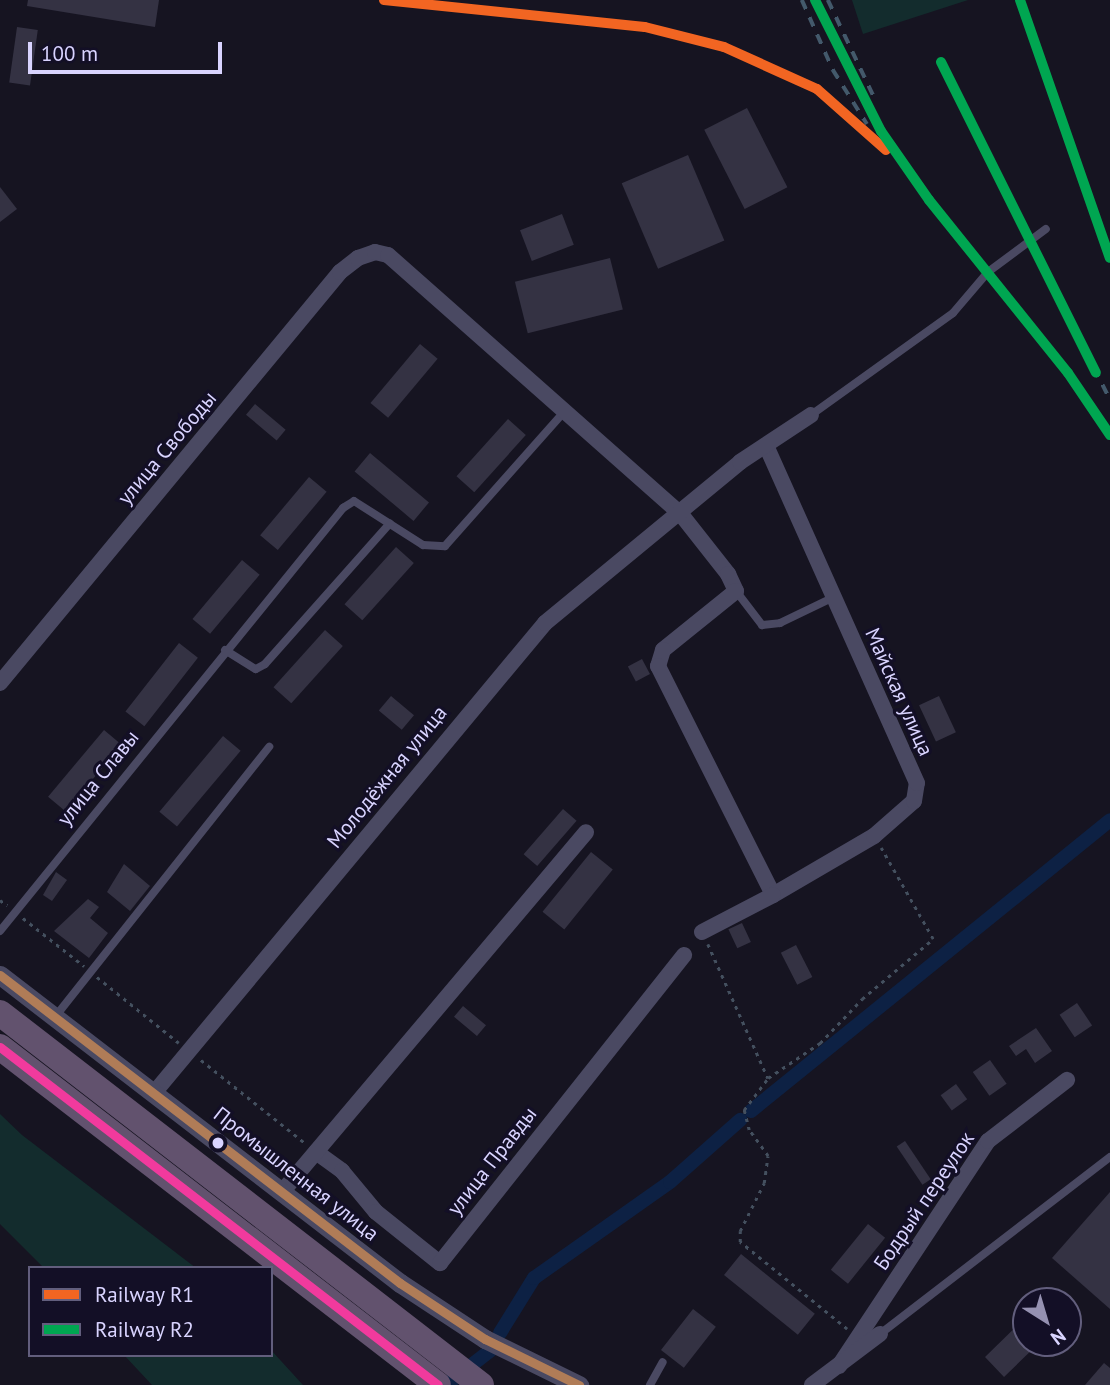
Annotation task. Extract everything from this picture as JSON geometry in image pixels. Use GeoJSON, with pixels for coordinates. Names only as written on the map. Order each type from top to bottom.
{"type":"FeatureCollection","features":[{"type":"Feature","properties":{"kind":"highway"},"geometry":{"type":"LineString","coordinates":[[0,1013],[481,1385]]}},
{"type":"Feature","properties":{"kind":"highway"},"geometry":{"type":"LineString","coordinates":[[0,1047],[434,1382]]}},
{"type":"Feature","properties":{"kind":"street","name":"улица Свободы"},"geometry":{"type":"LineString","coordinates":[[0,683],[340,272],[375,252],[404,266],[565,411]]}},
{"type":"Feature","properties":{"kind":"street"},"geometry":{"type":"LineString","coordinates":[[565,411],[680,513],[736,591],[663,650],[659,666],[773,895]]}},
{"type":"Feature","properties":{"kind":"street","name":"Молодёжная улица"},"geometry":{"type":"LineString","coordinates":[[154,1093],[516,653],[577,594],[766,445],[811,415]]}},
{"type":"Feature","properties":{"kind":"street","name":"Майская улица"},"geometry":{"type":"LineString","coordinates":[[702,932],[773,895],[874,836],[914,801],[917,783],[766,445]]}},
{"type":"Feature","properties":{"kind":"street"},"geometry":{"type":"LineString","coordinates":[[282,1192],[586,832]]}},
{"type":"Feature","properties":{"kind":"street","name":"улица Правды"},"geometry":{"type":"LineString","coordinates":[[316,1152],[342,1171],[376,1212],[440,1263],[684,956]]}},
{"type":"Feature","properties":{"kind":"street","name":"Промышленная улица"},"geometry":{"type":"LineString","coordinates":[[0,975],[444,1314],[579,1385]]}},
{"type":"Feature","properties":{"kind":"street","name":"Бодрый переулок"},"geometry":{"type":"LineString","coordinates":[[839,1366],[988,1141],[1067,1080]]}},
{"type":"Feature","properties":{"kind":"street"},"geometry":{"type":"LineString","coordinates":[[813,1385],[880,1334]]}},
{"type":"Feature","properties":{"kind":"lane"},"geometry":{"type":"LineString","coordinates":[[811,415],[953,313],[988,272],[1046,229]]}},
{"type":"Feature","properties":{"kind":"lane","name":"улица Славы"},"geometry":{"type":"LineString","coordinates":[[0,931],[13,910],[343,508],[354,501],[423,545],[445,545],[565,411]]}},
{"type":"Feature","properties":{"kind":"lane"},"geometry":{"type":"LineString","coordinates":[[225,650],[256,669],[265,664],[390,523]]}},
{"type":"Feature","properties":{"kind":"lane"},"geometry":{"type":"LineString","coordinates":[[736,591],[762,625],[780,623],[834,597]]}},
{"type":"Feature","properties":{"kind":"lane"},"geometry":{"type":"LineString","coordinates":[[55,1017],[269,747]]}},
{"type":"Feature","properties":{"kind":"lane"},"geometry":{"type":"LineString","coordinates":[[880,1334],[1110,1157]]}},
{"type":"Feature","properties":{"kind":"lane"},"geometry":{"type":"LineString","coordinates":[[650,1385],[663,1362]]}},
{"type":"Feature","properties":{"kind":"path"},"geometry":{"type":"LineString","coordinates":[[858,1337],[740,1242],[740,1231],[764,1183],[768,1156],[749,1130],[744,1110],[768,1078],[820,1043],[862,999],[933,939],[874,836]]}},
{"type":"Feature","properties":{"kind":"path"},"geometry":{"type":"LineString","coordinates":[[0,900],[316,1152]]}},
{"type":"Feature","properties":{"kind":"path"},"geometry":{"type":"LineString","coordinates":[[702,932],[768,1078]]}},
{"type":"Feature","properties":{"kind":"green space"},"geometry":{"type":"Polygon","coordinates":[[[852,0],[968,0],[863,34],[852,0]]]}},
{"type":"Feature","properties":{"kind":"green space"},"geometry":{"type":"Polygon","coordinates":[[[0,1114],[22,1135],[193,1266],[42,1266],[0,1224],[0,1114]]]}},
{"type":"Feature","properties":{"kind":"green space"},"geometry":{"type":"Polygon","coordinates":[[[273,1352],[303,1385],[152,1385],[126,1357],[273,1357],[273,1352]]]}},
{"type":"Feature","properties":{"kind":"building"},"geometry":{"type":"Polygon","coordinates":[[[28,0],[159,0],[155,27],[27,6],[28,0]]]}},
{"type":"Feature","properties":{"kind":"building"},"geometry":{"type":"Polygon","coordinates":[[[17,27],[38,30],[30,85],[9,82],[17,27]]]}},
{"type":"Feature","properties":{"kind":"building"},"geometry":{"type":"Polygon","coordinates":[[[747,108],[787,187],[745,209],[704,130],[747,108]]]}},
{"type":"Feature","properties":{"kind":"building"},"geometry":{"type":"Polygon","coordinates":[[[688,155],[724,241],[658,269],[622,183],[688,155]]]}},
{"type":"Feature","properties":{"kind":"building"},"geometry":{"type":"Polygon","coordinates":[[[0,187],[17,209],[0,222],[0,187]]]}},
{"type":"Feature","properties":{"kind":"building"},"geometry":{"type":"Polygon","coordinates":[[[562,214],[574,245],[532,261],[520,230],[562,214]]]}},
{"type":"Feature","properties":{"kind":"building"},"geometry":{"type":"Polygon","coordinates":[[[610,258],[623,309],[528,333],[515,282],[610,258]]]}},
{"type":"Feature","properties":{"kind":"building"},"geometry":{"type":"Polygon","coordinates":[[[420,344],[438,359],[388,418],[371,403],[420,344]]]}},
{"type":"Feature","properties":{"kind":"building"},"geometry":{"type":"Polygon","coordinates":[[[255,404],[286,430],[277,440],[246,415],[255,404]]]}},
{"type":"Feature","properties":{"kind":"building"},"geometry":{"type":"Polygon","coordinates":[[[508,419],[526,435],[474,492],[456,476],[508,419]]]}},
{"type":"Feature","properties":{"kind":"building"},"geometry":{"type":"Polygon","coordinates":[[[370,453],[429,502],[414,521],[355,471],[370,453]]]}},
{"type":"Feature","properties":{"kind":"building"},"geometry":{"type":"Polygon","coordinates":[[[309,477],[327,492],[278,550],[260,535],[309,477]]]}},
{"type":"Feature","properties":{"kind":"building"},"geometry":{"type":"Polygon","coordinates":[[[396,547],[414,563],[362,620],[344,604],[396,547]]]}},
{"type":"Feature","properties":{"kind":"building"},"geometry":{"type":"Polygon","coordinates":[[[242,560],[260,575],[210,634],[193,619],[242,560]]]}},
{"type":"Feature","properties":{"kind":"building"},"geometry":{"type":"Polygon","coordinates":[[[325,630],[343,646],[291,703],[273,687],[325,630]]]}},
{"type":"Feature","properties":{"kind":"building"},"geometry":{"type":"Polygon","coordinates":[[[179,643],[198,658],[144,726],[125,712],[179,643]]]}},
{"type":"Feature","properties":{"kind":"building"},"geometry":{"type":"Polygon","coordinates":[[[642,659],[650,674],[636,682],[628,667],[642,659]]]}},
{"type":"Feature","properties":{"kind":"building"},"geometry":{"type":"Polygon","coordinates":[[[391,696],[414,715],[402,730],[379,711],[391,696]]]}},
{"type":"Feature","properties":{"kind":"building"},"geometry":{"type":"Polygon","coordinates":[[[939,696],[956,732],[936,742],[919,705],[939,696]]]}},
{"type":"Feature","properties":{"kind":"building"},"geometry":{"type":"Polygon","coordinates":[[[104,730],[122,745],[66,811],[48,797],[104,730]]]}},
{"type":"Feature","properties":{"kind":"building"},"geometry":{"type":"Polygon","coordinates":[[[223,736],[241,751],[177,827],[159,812],[223,736]]]}},
{"type":"Feature","properties":{"kind":"building"},"geometry":{"type":"Polygon","coordinates":[[[563,809],[577,821],[537,866],[524,854],[563,809]]]}},
{"type":"Feature","properties":{"kind":"building"},"geometry":{"type":"Polygon","coordinates":[[[591,852],[613,870],[564,929],[543,912],[591,852]]]}},
{"type":"Feature","properties":{"kind":"building"},"geometry":{"type":"Polygon","coordinates":[[[124,864],[150,886],[130,911],[107,892],[124,864]]]}},
{"type":"Feature","properties":{"kind":"building"},"geometry":{"type":"Polygon","coordinates":[[[56,872],[67,880],[52,901],[43,895],[56,872]]]}},
{"type":"Feature","properties":{"kind":"building"},"geometry":{"type":"Polygon","coordinates":[[[88,899],[99,907],[90,918],[108,933],[89,958],[54,931],[88,899]]]}},
{"type":"Feature","properties":{"kind":"building"},"geometry":{"type":"Polygon","coordinates":[[[742,923],[751,942],[737,948],[728,929],[742,923]]]}},
{"type":"Feature","properties":{"kind":"building"},"geometry":{"type":"Polygon","coordinates":[[[796,945],[812,977],[797,985],[781,953],[796,945]]]}},
{"type":"Feature","properties":{"kind":"building"},"geometry":{"type":"Polygon","coordinates":[[[1077,1003],[1092,1025],[1075,1037],[1060,1015],[1077,1003]]]}},
{"type":"Feature","properties":{"kind":"building"},"geometry":{"type":"Polygon","coordinates":[[[463,1006],[486,1025],[477,1036],[454,1017],[463,1006]]]}},
{"type":"Feature","properties":{"kind":"building"},"geometry":{"type":"Polygon","coordinates":[[[1036,1028],[1052,1051],[1035,1063],[1026,1049],[1016,1056],[1009,1046],[1036,1028]]]}},
{"type":"Feature","properties":{"kind":"building"},"geometry":{"type":"Polygon","coordinates":[[[990,1060],[1007,1084],[989,1096],[973,1072],[990,1060]]]}},
{"type":"Feature","properties":{"kind":"building"},"geometry":{"type":"Polygon","coordinates":[[[956,1084],[967,1099],[952,1111],[941,1095],[956,1084]]]}},
{"type":"Feature","properties":{"kind":"building"},"geometry":{"type":"Polygon","coordinates":[[[905,1141],[931,1179],[922,1185],[897,1147],[905,1141]]]}},
{"type":"Feature","properties":{"kind":"building"},"geometry":{"type":"Polygon","coordinates":[[[1110,1192],[1110,1309],[1052,1258],[1110,1192]]]}},
{"type":"Feature","properties":{"kind":"building"},"geometry":{"type":"Polygon","coordinates":[[[868,1224],[885,1238],[848,1284],[831,1270],[868,1224]]]}},
{"type":"Feature","properties":{"kind":"building"},"geometry":{"type":"Polygon","coordinates":[[[741,1254],[815,1314],[798,1335],[724,1275],[741,1254]]]}},
{"type":"Feature","properties":{"kind":"building"},"geometry":{"type":"Polygon","coordinates":[[[693,1309],[716,1327],[684,1368],[661,1350],[693,1309]]]}},
{"type":"Feature","properties":{"kind":"building"},"geometry":{"type":"Polygon","coordinates":[[[1012,1331],[1012,1357],[1025,1357],[1004,1377],[985,1357],[1012,1331]]]}},
{"type":"Feature","properties":{"kind":"building"},"geometry":{"type":"Polygon","coordinates":[[[1104,1363],[1110,1368],[1110,1385],[1085,1385],[1104,1363]]]}},
{"type":"Feature","properties":{"kind":"waterway"},"geometry":{"type":"LineString","coordinates":[[751,1111],[1110,820]]}},
{"type":"Feature","properties":{"kind":"waterway"},"geometry":{"type":"LineString","coordinates":[[500,1333],[534,1278],[670,1182],[740,1120]]}},
{"type":"Feature","properties":{"kind":"waterway"},"geometry":{"type":"LineString","coordinates":[[446,1385],[491,1350]]}},
{"type":"Feature","properties":{"kind":"railway"},"geometry":{"type":"LineString","coordinates":[[384,0],[645,27],[724,47],[817,89],[886,150]]}},
{"type":"Feature","properties":{"kind":"railway"},"geometry":{"type":"LineString","coordinates":[[802,0],[833,70],[867,124]]}},
{"type":"Feature","properties":{"kind":"railway"},"geometry":{"type":"LineString","coordinates":[[815,0],[881,131],[929,200],[1068,373],[1110,435]]}},
{"type":"Feature","properties":{"kind":"railway"},"geometry":{"type":"LineString","coordinates":[[828,0],[876,101]]}},
{"type":"Feature","properties":{"kind":"railway"},"geometry":{"type":"LineString","coordinates":[[941,62],[1110,400]]}},
{"type":"Feature","properties":{"kind":"rail line","name":"R1"},"geometry":{"type":"LineString","coordinates":[[384,0],[645,27],[724,47],[817,89],[886,150]]}},
{"type":"Feature","properties":{"kind":"rail line","name":"R2"},"geometry":{"type":"LineString","coordinates":[[815,0],[881,131],[929,200],[1068,373],[1110,435]]}},
{"type":"Feature","properties":{"kind":"rail line","name":"R2"},"geometry":{"type":"LineString","coordinates":[[1020,0],[1110,258]]}},
{"type":"Feature","properties":{"kind":"rail line","name":"R2"},"geometry":{"type":"LineString","coordinates":[[941,62],[1096,373]]}},
{"type":"Feature","properties":{"kind":"transit line"},"geometry":{"type":"LineString","coordinates":[[0,975],[400,1283],[485,1339],[579,1385]]}},
{"type":"Feature","properties":{"kind":"transit line"},"geometry":{"type":"LineString","coordinates":[[0,1047],[438,1385]]}}]}
